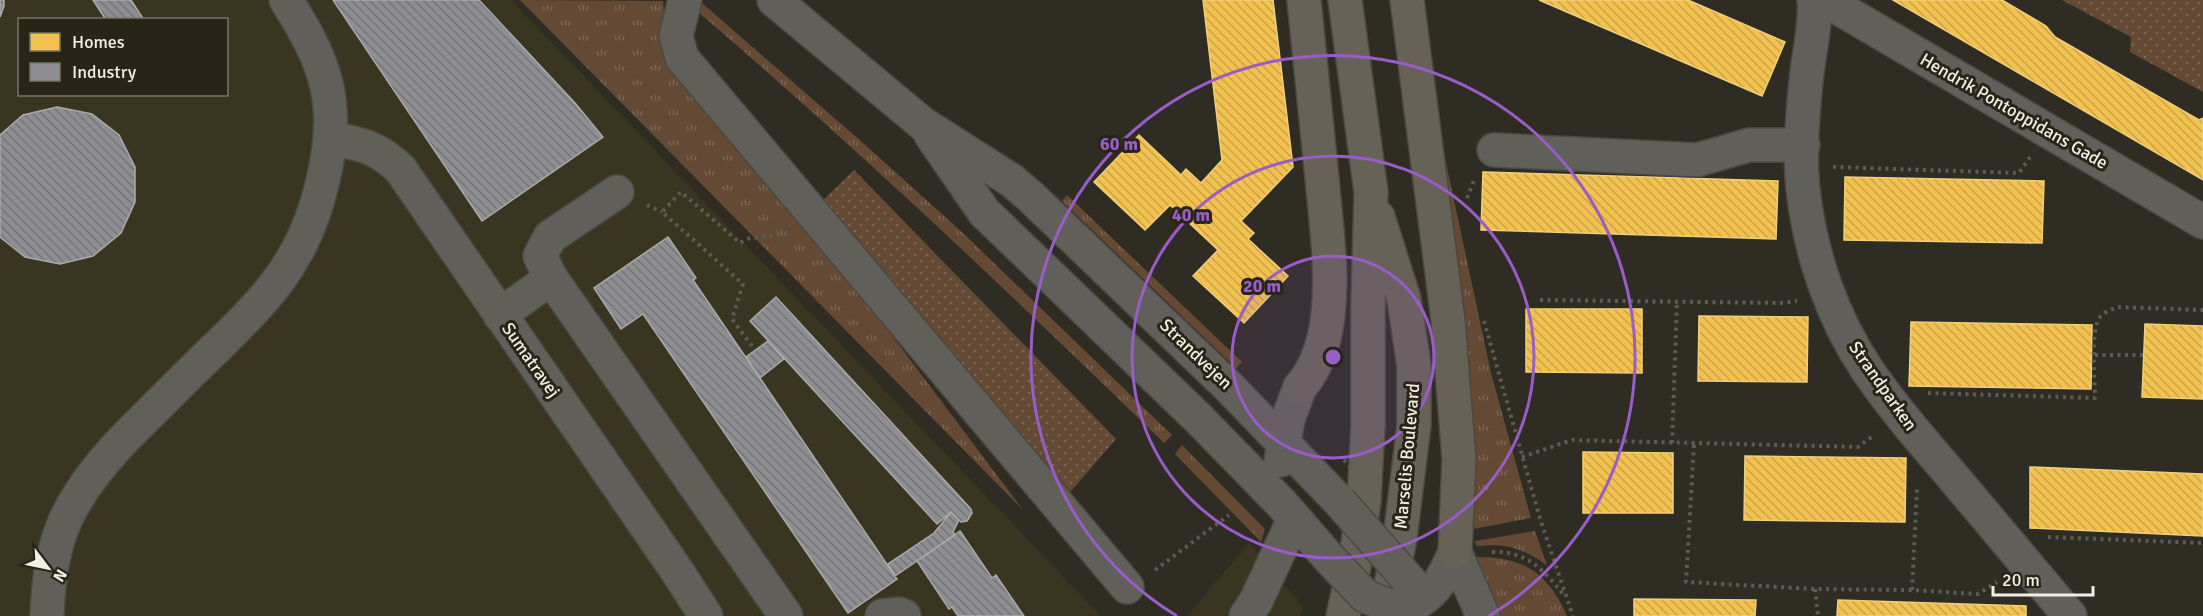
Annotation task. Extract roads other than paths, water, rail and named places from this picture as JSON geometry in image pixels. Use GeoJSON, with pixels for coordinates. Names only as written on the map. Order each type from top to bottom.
{"type":"FeatureCollection","features":[{"type":"Feature","properties":{"kind":"main road"},"geometry":{"type":"LineString","coordinates":[[1300,387],[1313,370],[1319,356],[1328,317],[1330,293],[1326,220],[1304,0]]}},
{"type":"Feature","properties":{"kind":"main road","name":"Marselis Boulevard"},"geometry":{"type":"LineString","coordinates":[[1346,0],[1371,192],[1368,415],[1364,501],[1356,557],[1395,606]]}},
{"type":"Feature","properties":{"kind":"main road"},"geometry":{"type":"LineString","coordinates":[[1407,0],[1448,320],[1459,459],[1455,552]]}},
{"type":"Feature","properties":{"kind":"main road","name":"Marselis Boulevard"},"geometry":{"type":"LineString","coordinates":[[1371,192],[1404,299],[1414,366],[1414,425],[1400,538],[1395,606]]}},
{"type":"Feature","properties":{"kind":"street"},"geometry":{"type":"LineString","coordinates":[[47,616],[48,586],[61,532],[76,501],[100,465],[123,440],[252,312],[275,285],[295,256],[311,218],[319,197],[326,166],[331,110],[327,82],[318,55],[304,27],[286,0]]}},
{"type":"Feature","properties":{"kind":"street"},"geometry":{"type":"LineString","coordinates":[[685,0],[675,36],[682,58],[1127,587]]}},
{"type":"Feature","properties":{"kind":"street","name":"Strandvejen"},"geometry":{"type":"LineString","coordinates":[[774,0],[923,124],[1011,180],[1031,197],[1244,402],[1340,502],[1395,606]]}},
{"type":"Feature","properties":{"kind":"street","name":"Strandparken"},"geometry":{"type":"LineString","coordinates":[[1814,0],[1816,20],[1807,72],[1803,188],[1811,238],[1826,289],[1844,330],[1867,370],[1899,412],[2070,616]]}},
{"type":"Feature","properties":{"kind":"street","name":"Hendrik Pontoppidans Gade"},"geometry":{"type":"LineString","coordinates":[[1825,0],[2203,222]]}},
{"type":"Feature","properties":{"kind":"street","name":"Strandvejen"},"geometry":{"type":"LineString","coordinates":[[923,124],[984,212],[1206,426],[1288,511],[1328,557],[1395,606]]}},
{"type":"Feature","properties":{"kind":"street","name":"Sumatravej"},"geometry":{"type":"LineString","coordinates":[[330,138],[368,146],[388,157],[401,170],[706,616]]}},
{"type":"Feature","properties":{"kind":"street"},"geometry":{"type":"LineString","coordinates":[[1486,161],[1696,160],[1749,146],[1803,156]]}},
{"type":"Feature","properties":{"kind":"street"},"geometry":{"type":"LineString","coordinates":[[617,192],[550,237],[540,256],[551,278],[786,616]]}},
{"type":"Feature","properties":{"kind":"street"},"geometry":{"type":"LineString","coordinates":[[500,315],[551,278]]}},
{"type":"Feature","properties":{"kind":"street"},"geometry":{"type":"LineString","coordinates":[[1244,402],[1271,398],[1300,387]]}},
{"type":"Feature","properties":{"kind":"street"},"geometry":{"type":"LineString","coordinates":[[1246,616],[1256,601],[1288,511],[1280,474],[1282,441],[1300,387]]}},
{"type":"Feature","properties":{"kind":"street"},"geometry":{"type":"LineString","coordinates":[[1395,606],[1444,577],[1455,552]]}},
{"type":"Feature","properties":{"kind":"street"},"geometry":{"type":"LineString","coordinates":[[1455,552],[1483,616]]}},
{"type":"Feature","properties":{"kind":"street"},"geometry":{"type":"LineString","coordinates":[[882,616],[899,614],[904,616]]}}]}
